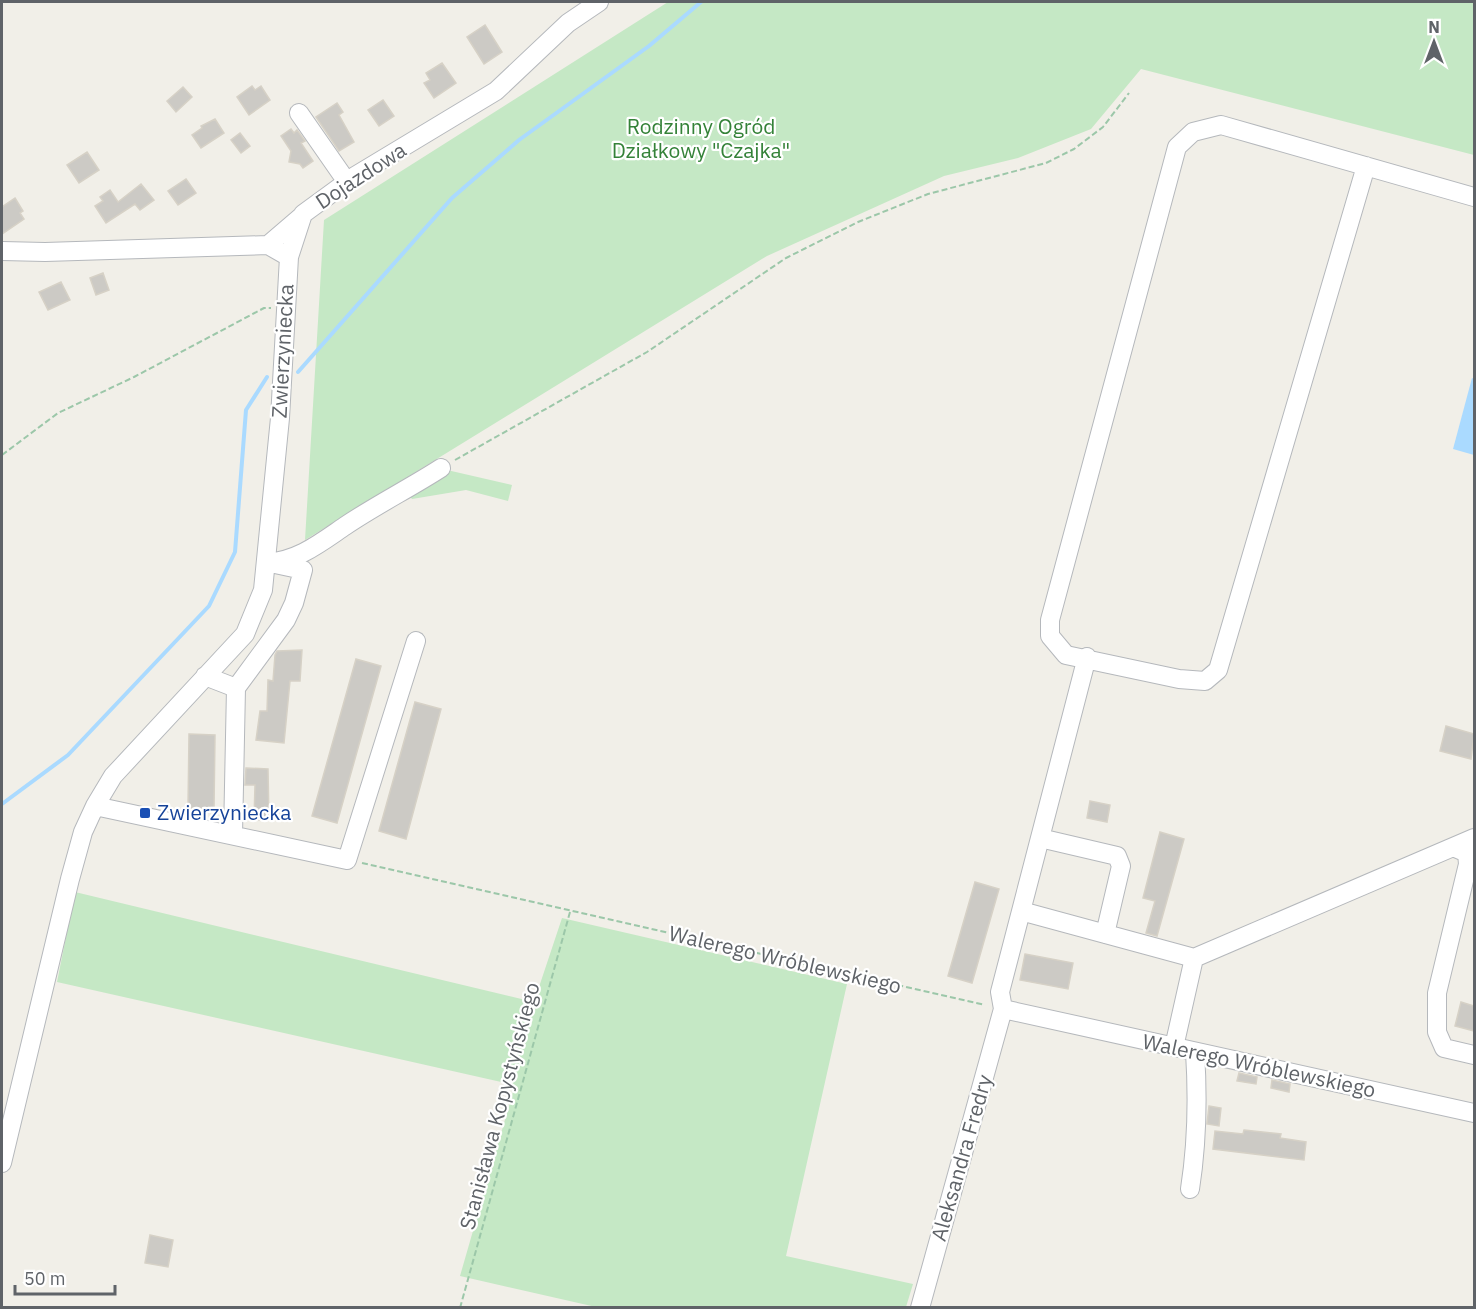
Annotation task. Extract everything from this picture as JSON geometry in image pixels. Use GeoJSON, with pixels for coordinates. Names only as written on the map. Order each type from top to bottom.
{"type":"FeatureCollection","features":[{"type":"Feature","properties":{"kind":"street","name":"Dojazdowa"},"geometry":{"type":"LineString","coordinates":[[289,257],[303,214],[347,182],[496,91],[568,23],[599,2]]}},
{"type":"Feature","properties":{"kind":"street"},"geometry":{"type":"LineString","coordinates":[[299,113],[347,182]]}},
{"type":"Feature","properties":{"kind":"street"},"geometry":{"type":"LineString","coordinates":[[1366,166],[1218,670],[1205,681],[1179,679],[1087,657],[1066,655],[1050,636],[1050,620],[1177,147],[1193,132],[1221,125],[1366,166],[1474,197]]}},
{"type":"Feature","properties":{"kind":"street"},"geometry":{"type":"LineString","coordinates":[[268,245],[303,214]]}},
{"type":"Feature","properties":{"kind":"street"},"geometry":{"type":"LineString","coordinates":[[2,251],[45,252],[268,245],[289,257]]}},
{"type":"Feature","properties":{"kind":"street","name":"Zwierzyniecka"},"geometry":{"type":"LineString","coordinates":[[2,1163],[83,832],[113,776],[245,634],[263,590],[280,418],[289,257]]}},
{"type":"Feature","properties":{"kind":"street"},"geometry":{"type":"LineString","coordinates":[[266,563],[279,562],[325,543],[344,527],[441,468]]}},
{"type":"Feature","properties":{"kind":"street"},"geometry":{"type":"LineString","coordinates":[[233,835],[236,688],[286,620],[294,603],[303,570],[266,563]]}},
{"type":"Feature","properties":{"kind":"street"},"geometry":{"type":"LineString","coordinates":[[95,806],[347,860],[416,641]]}},
{"type":"Feature","properties":{"kind":"street","name":"Aleksandra Fredry"},"geometry":{"type":"LineString","coordinates":[[920,1308],[1004,1009],[1000,992],[1087,657]]}},
{"type":"Feature","properties":{"kind":"street"},"geometry":{"type":"LineString","coordinates":[[205,676],[236,688]]}},
{"type":"Feature","properties":{"kind":"street"},"geometry":{"type":"LineString","coordinates":[[1040,838],[1117,856],[1121,866],[1105,934]]}},
{"type":"Feature","properties":{"kind":"street"},"geometry":{"type":"LineString","coordinates":[[1021,911],[1194,958],[1474,838]]}},
{"type":"Feature","properties":{"kind":"street"},"geometry":{"type":"LineString","coordinates":[[1454,847],[1467,853],[1468,864],[1437,993],[1437,1032],[1444,1048],[1474,1055]]}},
{"type":"Feature","properties":{"kind":"street"},"geometry":{"type":"LineString","coordinates":[[1174,1047],[1194,958]]}},
{"type":"Feature","properties":{"kind":"street","name":"Walerego Wróblewskiego"},"geometry":{"type":"LineString","coordinates":[[1004,1009],[1474,1113]]}},
{"type":"Feature","properties":{"kind":"street"},"geometry":{"type":"LineString","coordinates":[[1190,1189],[1195,1156],[1197,1082],[1195,1052]]}},
{"type":"Feature","properties":{"kind":"path"},"geometry":{"type":"LineString","coordinates":[[441,468],[647,352],[786,258],[892,207],[1046,163],[1074,149],[1103,127],[1129,93]]}},
{"type":"Feature","properties":{"kind":"path"},"geometry":{"type":"LineString","coordinates":[[2,455],[58,413],[134,377],[264,308],[286,307]]}},
{"type":"Feature","properties":{"kind":"path","name":"Walerego Wróblewskiego"},"geometry":{"type":"LineString","coordinates":[[347,860],[1004,1009]]}},
{"type":"Feature","properties":{"kind":"path","name":"Stanisława Kopystyńskiego"},"geometry":{"type":"LineString","coordinates":[[460,1308],[570,912]]}},
{"type":"Feature","properties":{"kind":"green space","name":"Rodzinny Ogród Działkowy \"Czajka\""},"geometry":{"type":"Polygon","coordinates":[[[668,2],[1474,2],[1474,155],[1141,69],[1091,129],[1018,158],[944,176],[767,256],[305,540],[324,220],[668,2]]]}},
{"type":"Feature","properties":{"kind":"green space"},"geometry":{"type":"Polygon","coordinates":[[[447,470],[512,485],[508,501],[466,490],[412,499],[408,494],[447,470]]]}},
{"type":"Feature","properties":{"kind":"green space"},"geometry":{"type":"Polygon","coordinates":[[[75,892],[534,1002],[562,918],[847,984],[786,1256],[913,1284],[906,1307],[596,1307],[460,1276],[515,1085],[57,982],[75,892]]]}},
{"type":"Feature","properties":{"kind":"water"},"geometry":{"type":"Polygon","coordinates":[[[1472,378],[1474,379],[1474,455],[1453,449],[1472,378]]]}},
{"type":"Feature","properties":{"kind":"building"},"geometry":{"type":"Polygon","coordinates":[[[485,25],[502,52],[484,64],[467,37],[485,25]]]}},
{"type":"Feature","properties":{"kind":"building"},"geometry":{"type":"Polygon","coordinates":[[[442,63],[456,83],[434,98],[424,83],[430,80],[426,73],[442,63]]]}},
{"type":"Feature","properties":{"kind":"building"},"geometry":{"type":"Polygon","coordinates":[[[252,86],[255,90],[261,86],[270,100],[249,115],[237,97],[252,86]]]}},
{"type":"Feature","properties":{"kind":"building"},"geometry":{"type":"Polygon","coordinates":[[[183,87],[192,97],[176,112],[167,101],[183,87]]]}},
{"type":"Feature","properties":{"kind":"building"},"geometry":{"type":"Polygon","coordinates":[[[383,100],[394,116],[379,126],[368,110],[383,100]]]}},
{"type":"Feature","properties":{"kind":"building"},"geometry":{"type":"Polygon","coordinates":[[[337,103],[343,112],[339,115],[354,142],[339,151],[316,117],[337,103]]]}},
{"type":"Feature","properties":{"kind":"building"},"geometry":{"type":"Polygon","coordinates":[[[215,119],[224,133],[201,148],[192,135],[202,128],[201,126],[215,119]]]}},
{"type":"Feature","properties":{"kind":"building"},"geometry":{"type":"Polygon","coordinates":[[[291,129],[294,133],[297,130],[305,141],[301,143],[313,161],[303,168],[300,164],[289,162],[291,151],[281,136],[291,129]]]}},
{"type":"Feature","properties":{"kind":"building"},"geometry":{"type":"Polygon","coordinates":[[[240,133],[250,146],[241,153],[231,140],[240,133]]]}},
{"type":"Feature","properties":{"kind":"building"},"geometry":{"type":"Polygon","coordinates":[[[87,152],[99,170],[79,183],[67,165],[87,152]]]}},
{"type":"Feature","properties":{"kind":"building"},"geometry":{"type":"Polygon","coordinates":[[[186,179],[196,193],[178,205],[168,191],[186,179]]]}},
{"type":"Feature","properties":{"kind":"building"},"geometry":{"type":"Polygon","coordinates":[[[141,184],[154,200],[140,210],[135,204],[106,223],[95,206],[103,201],[100,197],[110,190],[118,202],[141,184]]]}},
{"type":"Feature","properties":{"kind":"building"},"geometry":{"type":"Polygon","coordinates":[[[15,198],[23,211],[20,213],[24,219],[2,234],[2,207],[15,198]]]}},
{"type":"Feature","properties":{"kind":"building"},"geometry":{"type":"Polygon","coordinates":[[[103,273],[109,290],[96,295],[90,278],[103,273]]]}},
{"type":"Feature","properties":{"kind":"building"},"geometry":{"type":"Polygon","coordinates":[[[61,282],[70,300],[48,310],[39,292],[61,282]]]}},
{"type":"Feature","properties":{"kind":"building"},"geometry":{"type":"Polygon","coordinates":[[[302,650],[300,681],[290,681],[284,743],[256,740],[260,711],[267,711],[268,680],[273,681],[277,651],[302,650]]]}},
{"type":"Feature","properties":{"kind":"building"},"geometry":{"type":"Polygon","coordinates":[[[356,659],[381,666],[337,823],[312,816],[356,659]]]}},
{"type":"Feature","properties":{"kind":"building"},"geometry":{"type":"Polygon","coordinates":[[[415,702],[441,709],[406,839],[379,831],[415,702]]]}},
{"type":"Feature","properties":{"kind":"building"},"geometry":{"type":"Polygon","coordinates":[[[1446,726],[1474,734],[1471,759],[1440,751],[1446,726]]]}},
{"type":"Feature","properties":{"kind":"building"},"geometry":{"type":"Polygon","coordinates":[[[189,734],[215,735],[214,809],[188,808],[189,734]]]}},
{"type":"Feature","properties":{"kind":"building"},"geometry":{"type":"Polygon","coordinates":[[[246,768],[268,769],[269,820],[254,820],[255,785],[245,785],[246,768]]]}},
{"type":"Feature","properties":{"kind":"building"},"geometry":{"type":"Polygon","coordinates":[[[1090,801],[1110,805],[1107,822],[1087,818],[1090,801]]]}},
{"type":"Feature","properties":{"kind":"building"},"geometry":{"type":"Polygon","coordinates":[[[1160,832],[1184,839],[1157,936],[1146,933],[1155,901],[1143,898],[1160,832]]]}},
{"type":"Feature","properties":{"kind":"building"},"geometry":{"type":"Polygon","coordinates":[[[975,882],[999,889],[972,983],[948,976],[975,882]]]}},
{"type":"Feature","properties":{"kind":"building"},"geometry":{"type":"Polygon","coordinates":[[[1025,954],[1073,963],[1068,989],[1020,980],[1025,954]]]}},
{"type":"Feature","properties":{"kind":"building"},"geometry":{"type":"Polygon","coordinates":[[[1461,1002],[1474,1006],[1474,1031],[1455,1026],[1461,1002]]]}},
{"type":"Feature","properties":{"kind":"building"},"geometry":{"type":"Polygon","coordinates":[[[1239,1073],[1257,1077],[1256,1084],[1237,1081],[1239,1073]]]}},
{"type":"Feature","properties":{"kind":"building"},"geometry":{"type":"Polygon","coordinates":[[[1272,1080],[1290,1084],[1289,1092],[1271,1088],[1272,1080]]]}},
{"type":"Feature","properties":{"kind":"building"},"geometry":{"type":"Polygon","coordinates":[[[1209,1106],[1221,1108],[1219,1126],[1207,1124],[1209,1106]]]}},
{"type":"Feature","properties":{"kind":"building"},"geometry":{"type":"Polygon","coordinates":[[[1244,1130],[1281,1134],[1280,1138],[1306,1142],[1304,1160],[1213,1149],[1215,1131],[1243,1134],[1244,1130]]]}},
{"type":"Feature","properties":{"kind":"building"},"geometry":{"type":"Polygon","coordinates":[[[150,1235],[173,1240],[168,1267],[145,1263],[150,1235]]]}},
{"type":"Feature","properties":{"kind":"waterway"},"geometry":{"type":"LineString","coordinates":[[298,372],[452,198],[519,140],[649,46],[701,2]]}},
{"type":"Feature","properties":{"kind":"waterway"},"geometry":{"type":"LineString","coordinates":[[2,804],[68,755],[209,606],[235,552],[246,410],[267,377]]}},
{"type":"Feature","properties":{"kind":"place","name":"Zwierzyniecka"},"geometry":{"type":"Point","coordinates":[145,813]}}]}
